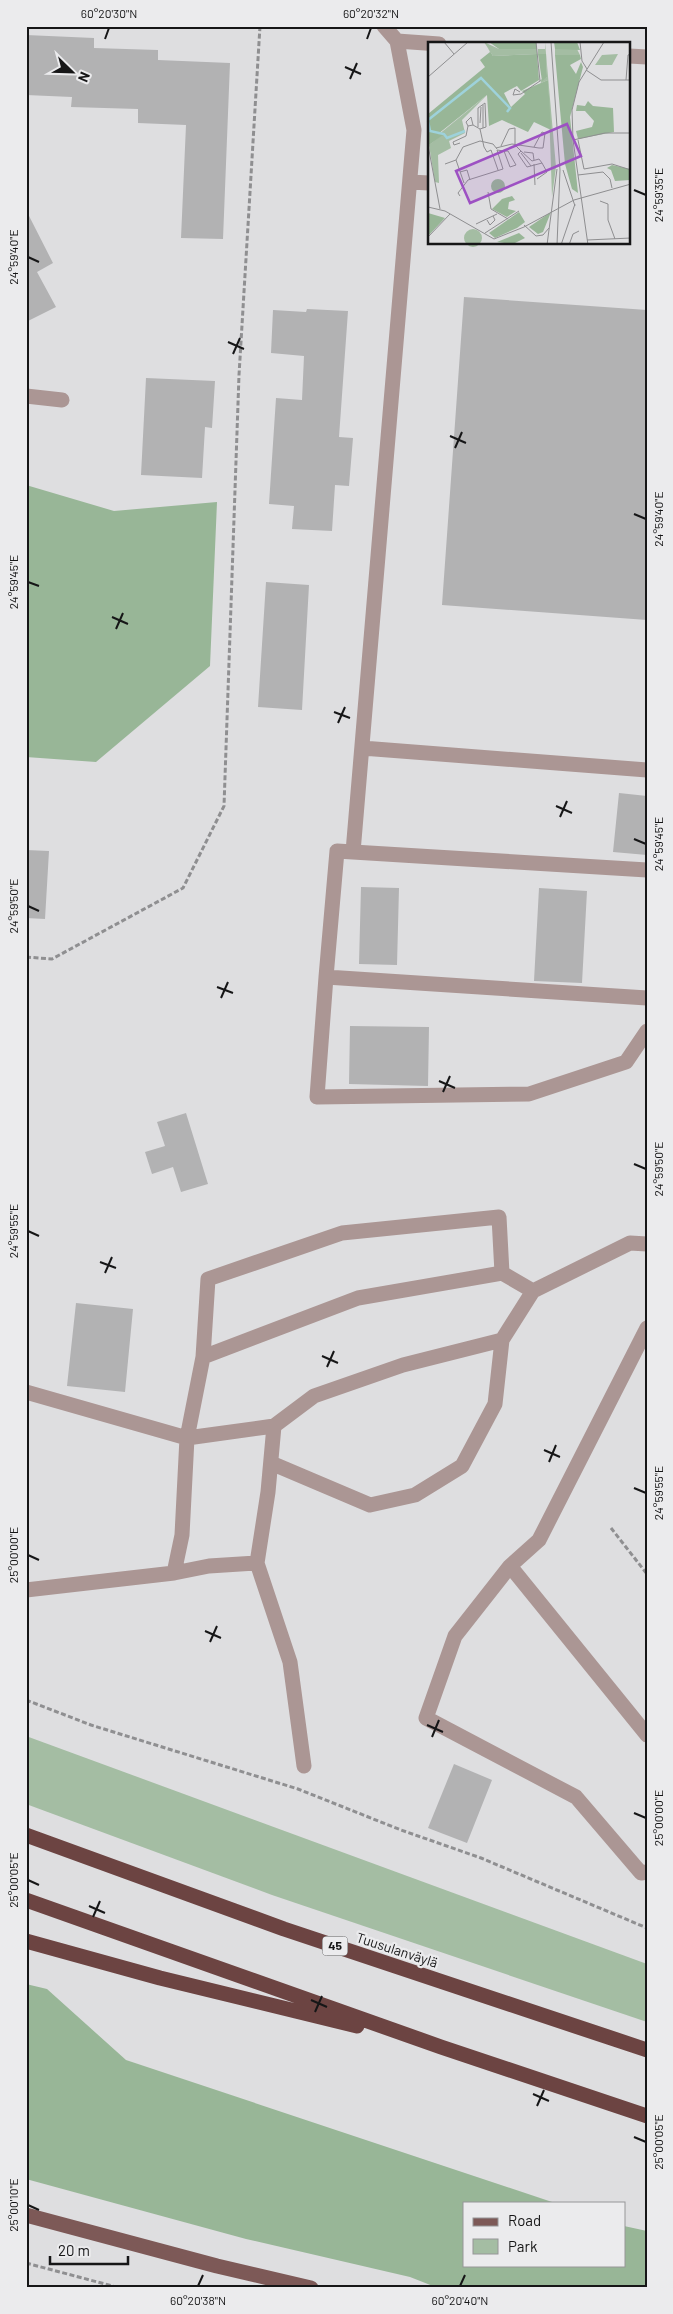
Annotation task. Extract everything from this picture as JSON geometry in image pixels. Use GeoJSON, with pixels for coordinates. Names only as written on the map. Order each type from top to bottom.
{"type":"FeatureCollection","features":[{"type":"Feature","properties":{"kind":"highway","name":"Tuusulanväylä"},"geometry":{"type":"LineString","coordinates":[[26,1834],[284,1929],[647,2050]]}},
{"type":"Feature","properties":{"kind":"highway"},"geometry":{"type":"LineString","coordinates":[[26,1900],[441,2047],[647,2116]]}},
{"type":"Feature","properties":{"kind":"highway"},"geometry":{"type":"LineString","coordinates":[[26,1942],[160,1978],[441,2047]]}},
{"type":"Feature","properties":{"kind":"main road"},"geometry":{"type":"LineString","coordinates":[[26,2215],[217,2266],[311,2288]]}},
{"type":"Feature","properties":{"kind":"lane"},"geometry":{"type":"LineString","coordinates":[[353,852],[414,130],[397,41],[384,26]]}},
{"type":"Feature","properties":{"kind":"lane"},"geometry":{"type":"LineString","coordinates":[[397,41],[428,43]]}},
{"type":"Feature","properties":{"kind":"lane"},"geometry":{"type":"LineString","coordinates":[[630,56],[647,57]]}},
{"type":"Feature","properties":{"kind":"lane"},"geometry":{"type":"LineString","coordinates":[[410,182],[428,183]]}},
{"type":"Feature","properties":{"kind":"lane"},"geometry":{"type":"LineString","coordinates":[[26,396],[62,400]]}},
{"type":"Feature","properties":{"kind":"lane"},"geometry":{"type":"LineString","coordinates":[[362,748],[647,770]]}},
{"type":"Feature","properties":{"kind":"lane"},"geometry":{"type":"LineString","coordinates":[[647,870],[336,851],[318,1096],[529,1094],[626,1062],[647,1031]]}},
{"type":"Feature","properties":{"kind":"lane"},"geometry":{"type":"LineString","coordinates":[[326,976],[647,998]]}},
{"type":"Feature","properties":{"kind":"lane"},"geometry":{"type":"LineString","coordinates":[[174,1573],[182,1535],[187,1438],[203,1357],[208,1280],[342,1233],[499,1217],[502,1273]]}},
{"type":"Feature","properties":{"kind":"lane"},"geometry":{"type":"LineString","coordinates":[[271,1463],[370,1505],[415,1495],[462,1466],[495,1404],[502,1340],[533,1291],[630,1244],[647,1244]]}},
{"type":"Feature","properties":{"kind":"lane"},"geometry":{"type":"LineString","coordinates":[[203,1357],[358,1298],[502,1273],[533,1291]]}},
{"type":"Feature","properties":{"kind":"lane"},"geometry":{"type":"LineString","coordinates":[[647,1328],[539,1540],[510,1566],[455,1636],[426,1718],[576,1797],[641,1873],[647,1872]]}},
{"type":"Feature","properties":{"kind":"lane"},"geometry":{"type":"LineString","coordinates":[[26,1392],[187,1438],[274,1426],[314,1396],[402,1365],[502,1340]]}},
{"type":"Feature","properties":{"kind":"lane"},"geometry":{"type":"LineString","coordinates":[[274,1426],[268,1492],[257,1563],[290,1662],[304,1766]]}},
{"type":"Feature","properties":{"kind":"lane"},"geometry":{"type":"LineString","coordinates":[[26,1590],[174,1573],[209,1566],[257,1563]]}},
{"type":"Feature","properties":{"kind":"lane"},"geometry":{"type":"LineString","coordinates":[[510,1566],[647,1734]]}},
{"type":"Feature","properties":{"kind":"path"},"geometry":{"type":"LineString","coordinates":[[26,956],[52,959],[183,888],[224,806],[239,375],[260,26]]}},
{"type":"Feature","properties":{"kind":"path"},"geometry":{"type":"LineString","coordinates":[[611,1528],[647,1574]]}},
{"type":"Feature","properties":{"kind":"path"},"geometry":{"type":"LineString","coordinates":[[26,1700],[91,1725],[298,1789],[401,1830],[481,1858],[647,1928]]}},
{"type":"Feature","properties":{"kind":"path"},"geometry":{"type":"LineString","coordinates":[[26,2263],[120,2288]]}},
{"type":"Feature","properties":{"kind":"green space"},"geometry":{"type":"Polygon","coordinates":[[[26,485],[114,511],[217,502],[210,666],[96,762],[26,757],[26,485]]]}},
{"type":"Feature","properties":{"kind":"green space"},"geometry":{"type":"Polygon","coordinates":[[[26,1736],[647,1964],[647,2022],[272,1895],[26,1804],[26,1736]]]}},
{"type":"Feature","properties":{"kind":"green space"},"geometry":{"type":"Polygon","coordinates":[[[26,1984],[47,1989],[126,2060],[552,2202],[463,2202],[463,2266],[626,2266],[626,2226],[647,2231],[647,2288],[438,2288],[410,2277],[246,2239],[26,2179],[26,1984]]]}},
{"type":"Feature","properties":{"kind":"building"},"geometry":{"type":"Polygon","coordinates":[[[26,35],[94,38],[94,48],[158,50],[158,60],[230,63],[223,239],[181,238],[186,125],[138,123],[138,109],[71,107],[72,97],[26,95],[26,35]]]}},
{"type":"Feature","properties":{"kind":"building"},"geometry":{"type":"Polygon","coordinates":[[[26,210],[53,263],[37,272],[56,307],[26,322],[26,210]]]}},
{"type":"Feature","properties":{"kind":"building"},"geometry":{"type":"Polygon","coordinates":[[[464,297],[647,310],[647,620],[442,605],[464,297]]]}},
{"type":"Feature","properties":{"kind":"building"},"geometry":{"type":"Polygon","coordinates":[[[307,309],[348,311],[339,437],[353,438],[349,486],[335,485],[332,531],[292,529],[294,506],[269,504],[276,398],[302,400],[304,356],[271,353],[273,310],[306,312],[307,309]]]}},
{"type":"Feature","properties":{"kind":"building"},"geometry":{"type":"Polygon","coordinates":[[[146,378],[215,381],[212,428],[205,427],[202,478],[141,475],[146,378]]]}},
{"type":"Feature","properties":{"kind":"building"},"geometry":{"type":"Polygon","coordinates":[[[266,582],[309,585],[302,710],[258,707],[266,582]]]}},
{"type":"Feature","properties":{"kind":"building"},"geometry":{"type":"Polygon","coordinates":[[[619,793],[647,796],[647,855],[613,852],[619,793]]]}},
{"type":"Feature","properties":{"kind":"building"},"geometry":{"type":"Polygon","coordinates":[[[26,850],[49,851],[45,919],[26,918],[26,850]]]}},
{"type":"Feature","properties":{"kind":"building"},"geometry":{"type":"Polygon","coordinates":[[[361,887],[399,888],[397,965],[359,964],[361,887]]]}},
{"type":"Feature","properties":{"kind":"building"},"geometry":{"type":"Polygon","coordinates":[[[539,888],[587,891],[582,983],[534,981],[539,888]]]}},
{"type":"Feature","properties":{"kind":"building"},"geometry":{"type":"Polygon","coordinates":[[[350,1026],[429,1027],[428,1086],[349,1084],[350,1026]]]}},
{"type":"Feature","properties":{"kind":"building"},"geometry":{"type":"Polygon","coordinates":[[[186,1113],[208,1184],[181,1192],[173,1167],[152,1174],[145,1152],[165,1146],[157,1122],[186,1113]]]}},
{"type":"Feature","properties":{"kind":"building"},"geometry":{"type":"Polygon","coordinates":[[[76,1303],[133,1309],[125,1392],[67,1386],[76,1303]]]}},
{"type":"Feature","properties":{"kind":"building"},"geometry":{"type":"Polygon","coordinates":[[[454,1764],[492,1780],[467,1843],[428,1828],[454,1764]]]}}]}
